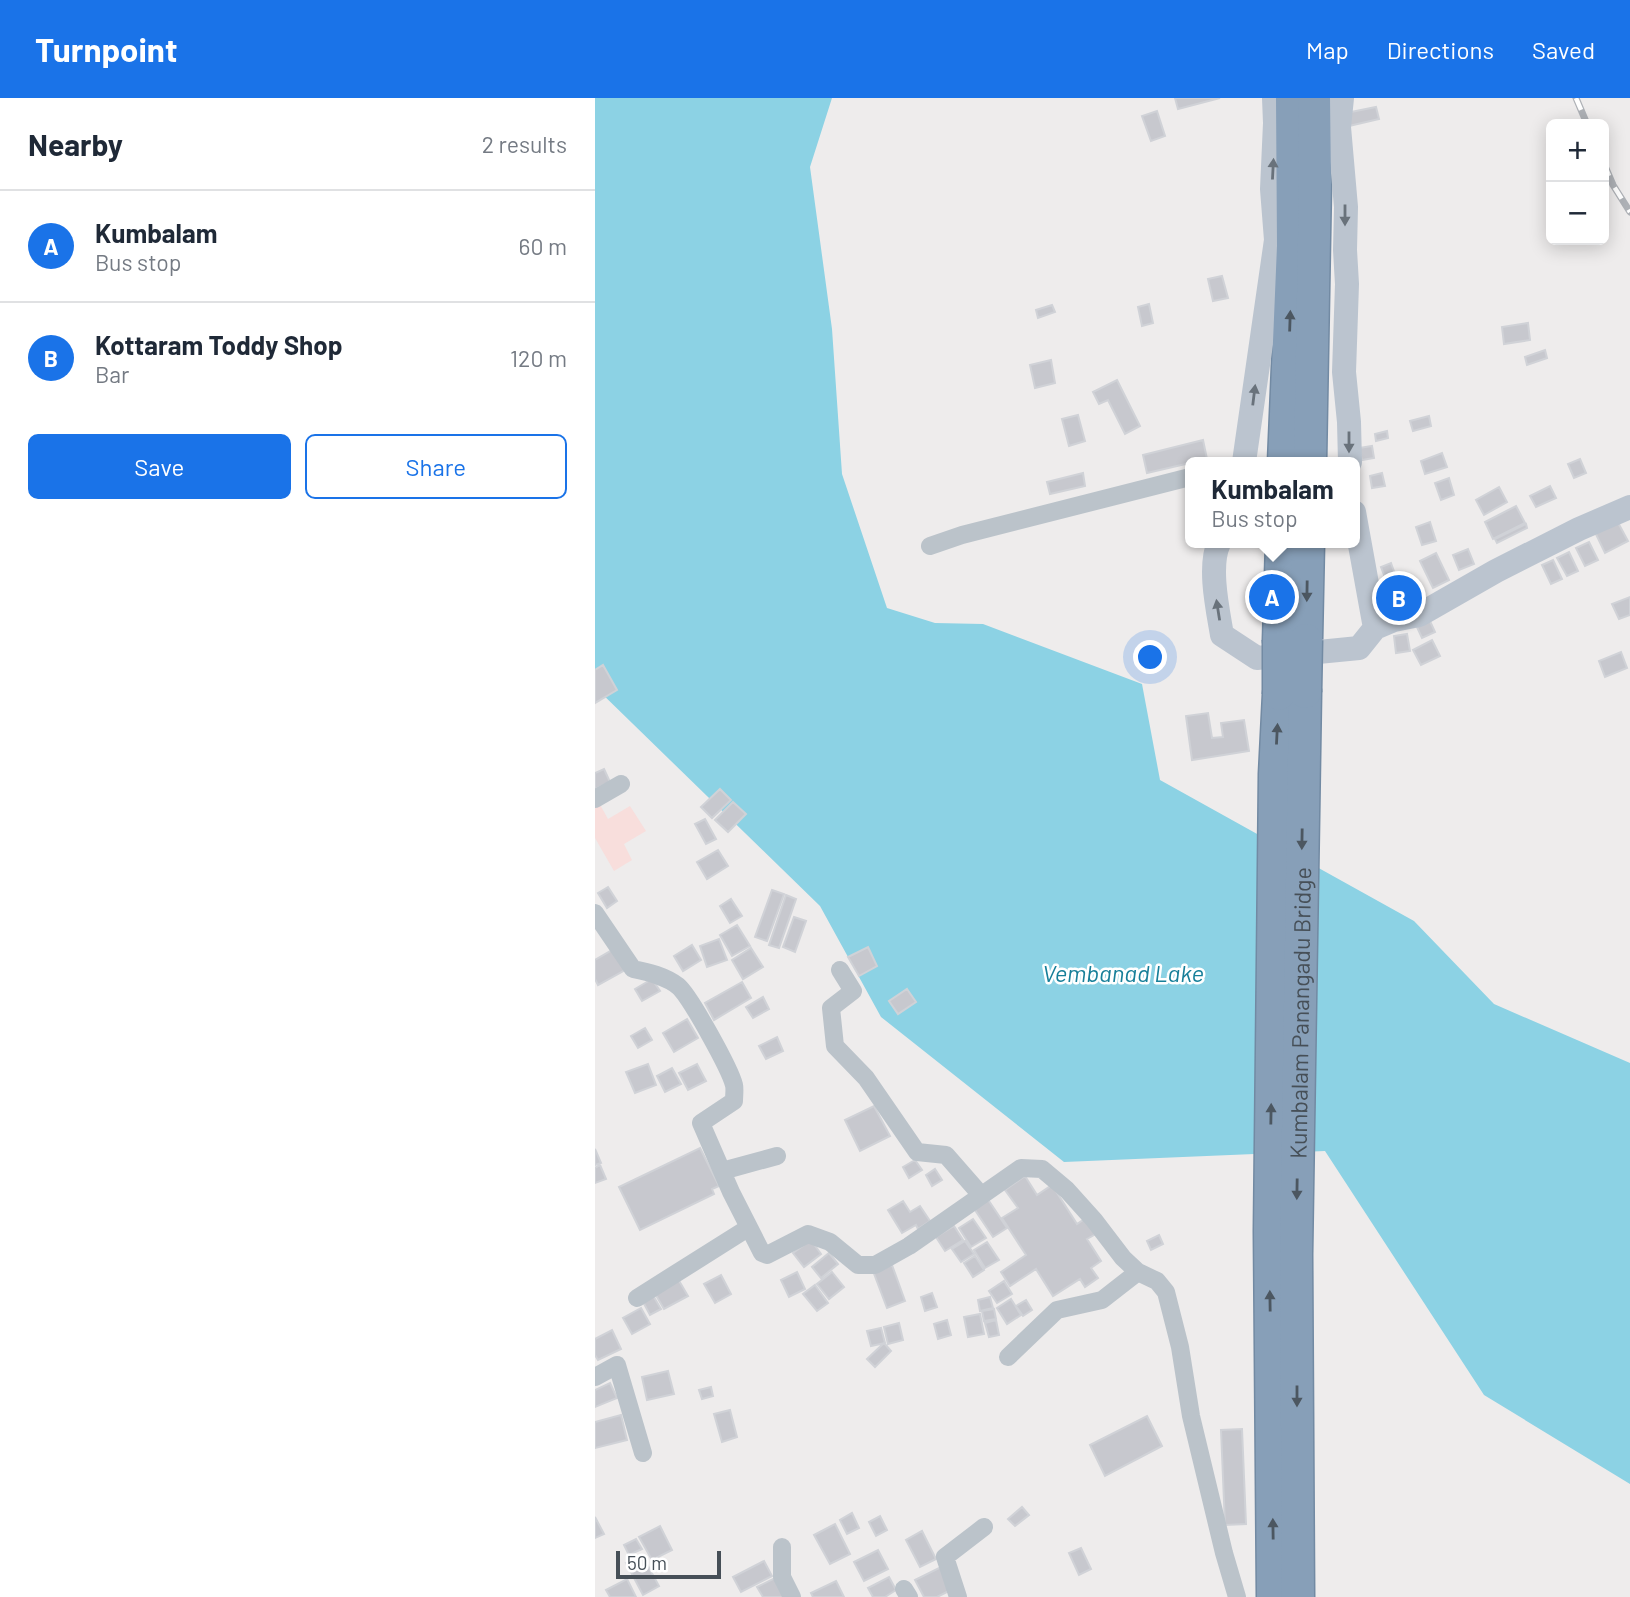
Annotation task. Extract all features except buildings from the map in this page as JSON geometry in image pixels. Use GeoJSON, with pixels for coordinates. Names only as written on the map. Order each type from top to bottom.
{"type":"FeatureCollection","features":[{"type":"Feature","properties":{"kind":"highway"},"geometry":{"type":"LineString","coordinates":[[1284,457],[1293,246],[1292,98]]}},
{"type":"Feature","properties":{"kind":"highway"},"geometry":{"type":"LineString","coordinates":[[1310,457],[1314,98]]}},
{"type":"Feature","properties":{"kind":"highway"},"geometry":{"type":"LineString","coordinates":[[1282,548],[1292,648],[1289,772]]}},
{"type":"Feature","properties":{"kind":"highway"},"geometry":{"type":"LineString","coordinates":[[1292,648],[1307,548]]}},
{"type":"Feature","properties":{"kind":"highway","name":"Kumbalam Panangadu Bridge"},"geometry":{"type":"LineString","coordinates":[[1273,1597],[1269,1231],[1289,772]]}},
{"type":"Feature","properties":{"kind":"highway","name":"Kumbalam Panangadu Bridge"},"geometry":{"type":"LineString","coordinates":[[1289,772],[1296,1254],[1297,1597]]}},
{"type":"Feature","properties":{"kind":"street"},"geometry":{"type":"LineString","coordinates":[[1245,457],[1276,240],[1272,190],[1274,98]]}},
{"type":"Feature","properties":{"kind":"street"},"geometry":{"type":"LineString","coordinates":[[1342,98],[1339,127],[1346,207],[1347,284],[1344,372],[1350,457]]}},
{"type":"Feature","properties":{"kind":"street"},"geometry":{"type":"LineString","coordinates":[[930,546],[976,531],[1185,478]]}},
{"type":"Feature","properties":{"kind":"street"},"geometry":{"type":"LineString","coordinates":[[1216,548],[1216,599],[1222,635],[1292,648],[1359,648],[1375,628],[1394,620],[1419,615],[1496,571],[1579,529],[1630,507]]}},
{"type":"Feature","properties":{"kind":"street"},"geometry":{"type":"LineString","coordinates":[[1360,545],[1375,628]]}},
{"type":"Feature","properties":{"kind":"street"},"geometry":{"type":"LineString","coordinates":[[595,799],[621,784]]}},
{"type":"Feature","properties":{"kind":"street"},"geometry":{"type":"LineString","coordinates":[[595,913],[633,969],[654,974],[677,985],[691,1001],[725,1063],[735,1086],[734,1101],[701,1123],[762,1254],[767,1255],[808,1234],[830,1242],[858,1265],[875,1265],[909,1246],[1021,1168],[1042,1170],[1067,1190],[1123,1258],[1138,1272],[1157,1280],[1166,1292],[1180,1347],[1191,1416],[1237,1597]]}},
{"type":"Feature","properties":{"kind":"street"},"geometry":{"type":"LineString","coordinates":[[840,970],[853,991],[831,1008],[835,1046],[866,1078],[917,1152],[946,1155],[981,1195]]}},
{"type":"Feature","properties":{"kind":"street"},"geometry":{"type":"LineString","coordinates":[[722,1171],[777,1156]]}},
{"type":"Feature","properties":{"kind":"street"},"geometry":{"type":"LineString","coordinates":[[637,1298],[748,1228]]}},
{"type":"Feature","properties":{"kind":"street"},"geometry":{"type":"LineString","coordinates":[[1009,1357],[1057,1310],[1102,1300],[1138,1272]]}},
{"type":"Feature","properties":{"kind":"street"},"geometry":{"type":"LineString","coordinates":[[595,1377],[617,1365],[643,1453]]}},
{"type":"Feature","properties":{"kind":"street"},"geometry":{"type":"LineString","coordinates":[[958,1597],[945,1557],[984,1527]]}},
{"type":"Feature","properties":{"kind":"street"},"geometry":{"type":"LineString","coordinates":[[782,1547],[782,1577],[792,1597]]}},
{"type":"Feature","properties":{"kind":"shaded area"},"geometry":{"type":"Polygon","coordinates":[[[598,801],[608,819],[630,806],[646,831],[624,844],[632,860],[614,871],[595,838],[595,803],[598,801]]]}},
{"type":"Feature","properties":{"kind":"water","name":"Vembanad Lake"},"geometry":{"type":"Polygon","coordinates":[[[595,98],[832,98],[810,167],[832,329],[842,474],[887,608],[935,623],[983,624],[1142,684],[1160,780],[1414,921],[1494,1004],[1630,1063],[1630,1484],[1484,1395],[1325,1151],[1064,1162],[881,1017],[820,906],[595,687],[595,98]]]}},
{"type":"Feature","properties":{"kind":"railway"},"geometry":{"type":"LineString","coordinates":[[1576,98],[1585,119]]}},
{"type":"Feature","properties":{"kind":"railway"},"geometry":{"type":"LineString","coordinates":[[1609,176],[1630,212]]}},
{"type":"Feature","properties":{"kind":"place","name":"Kumbalam"},"geometry":{"type":"Point","coordinates":[1272,597]}},
{"type":"Feature","properties":{"kind":"place","name":"Kottaram Toddy Shop"},"geometry":{"type":"Point","coordinates":[1399,598]}}]}
